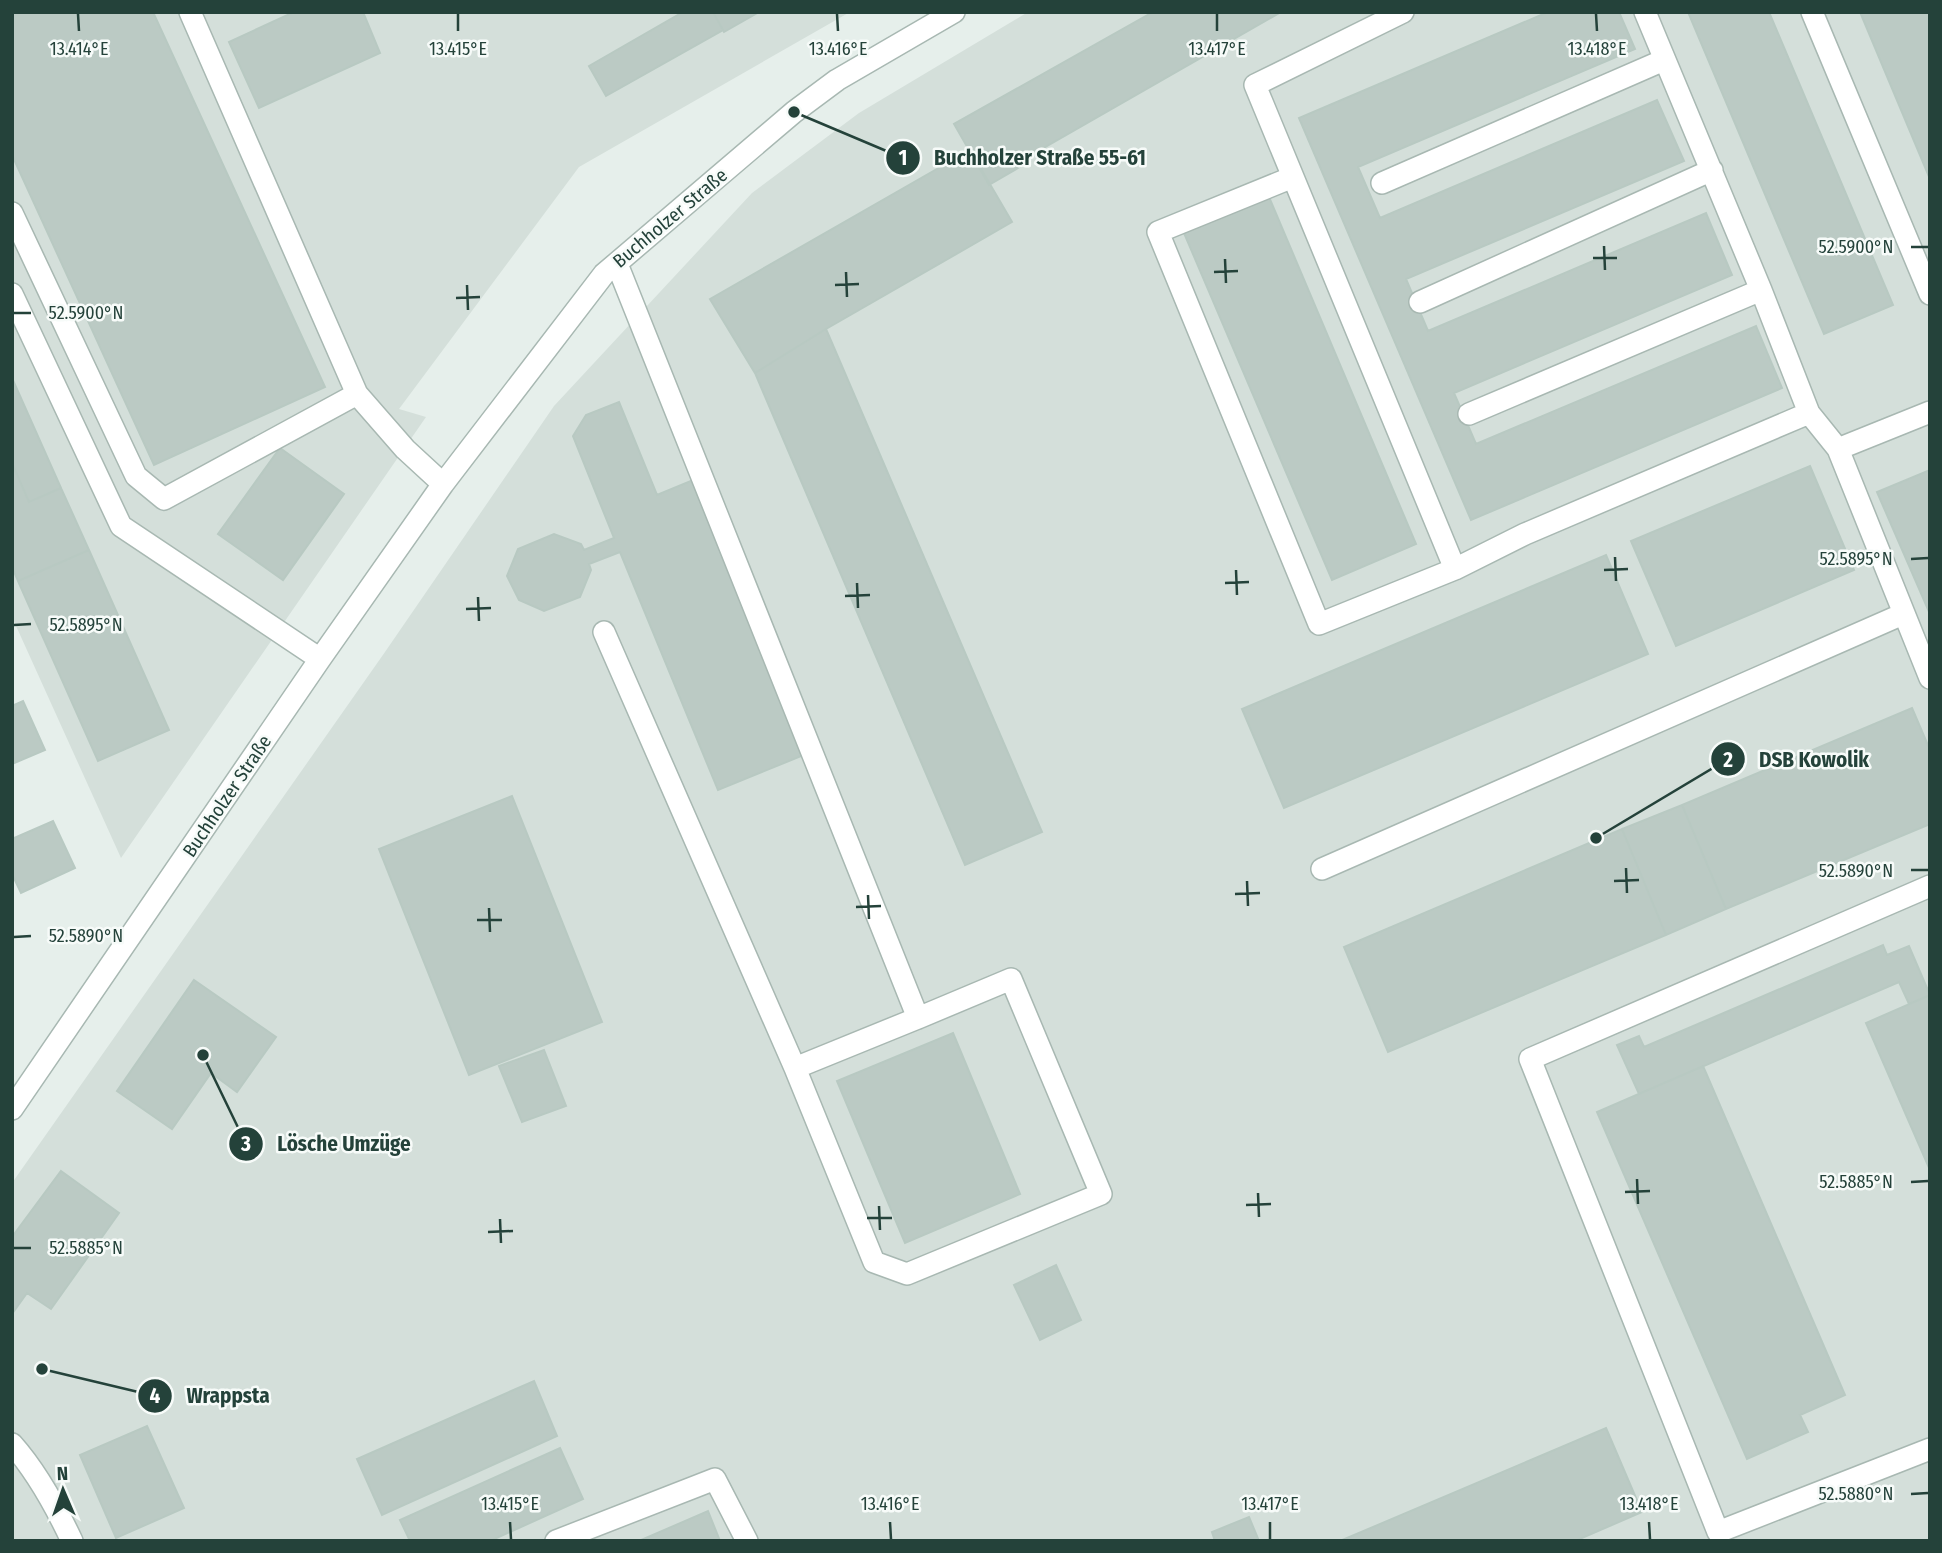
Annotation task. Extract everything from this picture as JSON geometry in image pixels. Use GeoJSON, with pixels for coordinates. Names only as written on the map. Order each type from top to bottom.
{"type":"FeatureCollection","features":[{"type":"Feature","properties":{"kind":"street"},"geometry":{"type":"LineString","coordinates":[[190,12],[357,394],[405,449],[443,484]]}},
{"type":"Feature","properties":{"kind":"street","name":"Buchholzer Straße"},"geometry":{"type":"LineString","coordinates":[[12,1110],[443,484],[604,274],[837,80],[954,12]]}},
{"type":"Feature","properties":{"kind":"street"},"geometry":{"type":"LineString","coordinates":[[1403,12],[1255,85],[1455,569]]}},
{"type":"Feature","properties":{"kind":"street"},"geometry":{"type":"LineString","coordinates":[[1645,12],[1761,290],[1809,414],[1838,449],[1930,678]]}},
{"type":"Feature","properties":{"kind":"street"},"geometry":{"type":"LineString","coordinates":[[1812,12],[1930,294]]}},
{"type":"Feature","properties":{"kind":"street"},"geometry":{"type":"LineString","coordinates":[[1382,183],[1664,60]]}},
{"type":"Feature","properties":{"kind":"street"},"geometry":{"type":"LineString","coordinates":[[1420,302],[1712,170]]}},
{"type":"Feature","properties":{"kind":"street"},"geometry":{"type":"LineString","coordinates":[[1293,177],[1158,232],[1319,624],[1455,569],[1525,534],[1809,414]]}},
{"type":"Feature","properties":{"kind":"street"},"geometry":{"type":"LineString","coordinates":[[12,213],[136,476],[164,499],[357,394]]}},
{"type":"Feature","properties":{"kind":"street"},"geometry":{"type":"LineString","coordinates":[[617,264],[918,1018]]}},
{"type":"Feature","properties":{"kind":"street"},"geometry":{"type":"LineString","coordinates":[[1469,414],[1761,290]]}},
{"type":"Feature","properties":{"kind":"street"},"geometry":{"type":"LineString","coordinates":[[12,294],[121,526],[320,659]]}},
{"type":"Feature","properties":{"kind":"street"},"geometry":{"type":"LineString","coordinates":[[1838,449],[1930,412]]}},
{"type":"Feature","properties":{"kind":"street"},"geometry":{"type":"LineString","coordinates":[[1322,869],[1903,614]]}},
{"type":"Feature","properties":{"kind":"street"},"geometry":{"type":"LineString","coordinates":[[604,632],[795,1068],[874,1262],[907,1274],[1101,1194],[1012,979],[795,1068]]}},
{"type":"Feature","properties":{"kind":"street"},"geometry":{"type":"LineString","coordinates":[[1930,886],[1530,1059],[1718,1532],[1930,1449]]}},
{"type":"Feature","properties":{"kind":"street"},"geometry":{"type":"LineString","coordinates":[[12,1444],[24,1457],[50,1499],[72,1541]]}},
{"type":"Feature","properties":{"kind":"street"},"geometry":{"type":"LineString","coordinates":[[556,1541],[715,1479],[747,1541]]}},
{"type":"Feature","properties":{"kind":"shaded area"},"geometry":{"type":"Polygon","coordinates":[[[12,12],[850,12],[579,167],[399,409],[426,417],[121,858],[12,617],[12,12]]]}},
{"type":"Feature","properties":{"kind":"shaded area"},"geometry":{"type":"Polygon","coordinates":[[[1028,12],[1930,12],[1930,1541],[12,1541],[12,1183],[385,652],[554,406],[752,193],[859,113],[1028,12]]]}},
{"type":"Feature","properties":{"kind":"building"},"geometry":{"type":"Polygon","coordinates":[[[12,12],[153,12],[325,387],[154,465],[12,155],[12,12]]]}},
{"type":"Feature","properties":{"kind":"building"},"geometry":{"type":"Polygon","coordinates":[[[294,12],[363,12],[380,53],[259,108],[229,42],[294,12]]]}},
{"type":"Feature","properties":{"kind":"building"},"geometry":{"type":"Polygon","coordinates":[[[683,12],[713,12],[723,30],[606,96],[589,66],[683,12]]]}},
{"type":"Feature","properties":{"kind":"building"},"geometry":{"type":"Polygon","coordinates":[[[713,12],[759,12],[724,32],[713,12]]]}},
{"type":"Feature","properties":{"kind":"building"},"geometry":{"type":"Polygon","coordinates":[[[1153,12],[1281,12],[1028,157],[1030,161],[989,185],[954,124],[1153,12]]]}},
{"type":"Feature","properties":{"kind":"building"},"geometry":{"type":"Polygon","coordinates":[[[1548,12],[1619,12],[1635,49],[1358,167],[1380,218],[1657,100],[1684,161],[1406,279],[1428,331],[1706,213],[1732,275],[1454,393],[1476,444],[1756,326],[1782,388],[1471,520],[1299,118],[1548,12]]]}},
{"type":"Feature","properties":{"kind":"building"},"geometry":{"type":"Polygon","coordinates":[[[1688,12],[1769,12],[1893,305],[1824,334],[1688,12]]]}},
{"type":"Feature","properties":{"kind":"building"},"geometry":{"type":"Polygon","coordinates":[[[1860,12],[1930,12],[1930,179],[1860,12]]]}},
{"type":"Feature","properties":{"kind":"building"},"geometry":{"type":"Polygon","coordinates":[[[970,150],[1012,222],[755,373],[710,299],[970,150]]]}},
{"type":"Feature","properties":{"kind":"building"},"geometry":{"type":"Polygon","coordinates":[[[1269,197],[1416,544],[1332,580],[1184,233],[1269,197]]]}},
{"type":"Feature","properties":{"kind":"building"},"geometry":{"type":"Polygon","coordinates":[[[826,329],[1042,832],[965,865],[755,373],[826,329]]]}},
{"type":"Feature","properties":{"kind":"building"},"geometry":{"type":"Polygon","coordinates":[[[12,378],[61,488],[29,502],[12,463],[12,378]]]}},
{"type":"Feature","properties":{"kind":"building"},"geometry":{"type":"Polygon","coordinates":[[[619,402],[657,495],[698,478],[811,752],[718,790],[620,552],[589,564],[591,570],[580,597],[544,611],[519,600],[507,576],[518,549],[554,534],[581,544],[584,550],[614,538],[573,436],[586,415],[619,402]]]}},
{"type":"Feature","properties":{"kind":"building"},"geometry":{"type":"Polygon","coordinates":[[[280,448],[344,494],[283,580],[218,534],[280,448]]]}},
{"type":"Feature","properties":{"kind":"building"},"geometry":{"type":"Polygon","coordinates":[[[12,463],[29,502],[61,488],[89,550],[18,581],[12,567],[12,463]]]}},
{"type":"Feature","properties":{"kind":"building"},"geometry":{"type":"Polygon","coordinates":[[[1810,466],[1854,570],[1676,646],[1631,541],[1810,466]]]}},
{"type":"Feature","properties":{"kind":"building"},"geometry":{"type":"Polygon","coordinates":[[[1930,470],[1930,614],[1877,492],[1930,470]]]}},
{"type":"Feature","properties":{"kind":"building"},"geometry":{"type":"Polygon","coordinates":[[[89,550],[169,730],[98,761],[18,581],[89,550]]]}},
{"type":"Feature","properties":{"kind":"building"},"geometry":{"type":"Polygon","coordinates":[[[1606,555],[1648,654],[1284,808],[1242,709],[1606,555]]]}},
{"type":"Feature","properties":{"kind":"building"},"geometry":{"type":"Polygon","coordinates":[[[23,701],[45,750],[12,764],[12,706],[23,701]]]}},
{"type":"Feature","properties":{"kind":"building"},"geometry":{"type":"Polygon","coordinates":[[[1912,708],[1930,750],[1930,824],[1726,909],[1682,805],[1912,708]]]}},
{"type":"Feature","properties":{"kind":"building"},"geometry":{"type":"Polygon","coordinates":[[[512,796],[602,1022],[469,1075],[379,849],[512,796]]]}},
{"type":"Feature","properties":{"kind":"building"},"geometry":{"type":"Polygon","coordinates":[[[1682,805],[1726,909],[1666,935],[1622,829],[1682,805]]]}},
{"type":"Feature","properties":{"kind":"building"},"geometry":{"type":"Polygon","coordinates":[[[53,821],[75,868],[21,893],[12,874],[12,839],[53,821]]]}},
{"type":"Feature","properties":{"kind":"building"},"geometry":{"type":"Polygon","coordinates":[[[1622,829],[1666,935],[1388,1052],[1344,947],[1622,829]]]}},
{"type":"Feature","properties":{"kind":"building"},"geometry":{"type":"Polygon","coordinates":[[[1883,945],[1887,955],[1909,946],[1930,995],[1909,1004],[1899,982],[1639,1094],[1617,1045],[1639,1036],[1644,1047],[1883,945]]]}},
{"type":"Feature","properties":{"kind":"building"},"geometry":{"type":"Polygon","coordinates":[[[194,980],[276,1037],[237,1092],[211,1073],[172,1129],[117,1091],[194,980]]]}},
{"type":"Feature","properties":{"kind":"building"},"geometry":{"type":"Polygon","coordinates":[[[1930,995],[1930,1170],[1866,1023],[1930,995]]]}},
{"type":"Feature","properties":{"kind":"building"},"geometry":{"type":"Polygon","coordinates":[[[953,1033],[1020,1194],[905,1243],[837,1081],[953,1033]]]}},
{"type":"Feature","properties":{"kind":"building"},"geometry":{"type":"Polygon","coordinates":[[[544,1050],[566,1106],[522,1122],[499,1066],[544,1050]]]}},
{"type":"Feature","properties":{"kind":"building"},"geometry":{"type":"Polygon","coordinates":[[[1703,1066],[1845,1395],[1800,1415],[1808,1432],[1747,1459],[1597,1112],[1703,1066]]]}},
{"type":"Feature","properties":{"kind":"building"},"geometry":{"type":"Polygon","coordinates":[[[61,1171],[119,1213],[51,1309],[27,1293],[12,1314],[12,1237],[61,1171]]]}},
{"type":"Feature","properties":{"kind":"building"},"geometry":{"type":"Polygon","coordinates":[[[1056,1265],[1081,1320],[1040,1340],[1014,1285],[1056,1265]]]}},
{"type":"Feature","properties":{"kind":"building"},"geometry":{"type":"Polygon","coordinates":[[[534,1381],[557,1436],[382,1515],[357,1459],[534,1381]]]}},
{"type":"Feature","properties":{"kind":"building"},"geometry":{"type":"Polygon","coordinates":[[[147,1426],[184,1508],[116,1538],[80,1455],[147,1426]]]}},
{"type":"Feature","properties":{"kind":"building"},"geometry":{"type":"Polygon","coordinates":[[[1606,1428],[1642,1512],[1575,1541],[1340,1541],[1606,1428]]]}},
{"type":"Feature","properties":{"kind":"building"},"geometry":{"type":"Polygon","coordinates":[[[560,1448],[583,1499],[490,1541],[410,1541],[400,1520],[560,1448]]]}},
{"type":"Feature","properties":{"kind":"building"},"geometry":{"type":"Polygon","coordinates":[[[708,1511],[720,1541],[639,1541],[708,1511]]]}},
{"type":"Feature","properties":{"kind":"building"},"geometry":{"type":"Polygon","coordinates":[[[1249,1517],[1259,1541],[1215,1541],[1212,1532],[1249,1517]]]}},
{"type":"Feature","properties":{"kind":"place","name":"Buchholzer Straße 55-61"},"geometry":{"type":"Point","coordinates":[794,112]}},
{"type":"Feature","properties":{"kind":"place","name":"DSB Kowolik"},"geometry":{"type":"Point","coordinates":[1596,838]}},
{"type":"Feature","properties":{"kind":"place","name":"Lösche Umzüge"},"geometry":{"type":"Point","coordinates":[203,1055]}},
{"type":"Feature","properties":{"kind":"place","name":"Wrappsta"},"geometry":{"type":"Point","coordinates":[42,1369]}}]}
